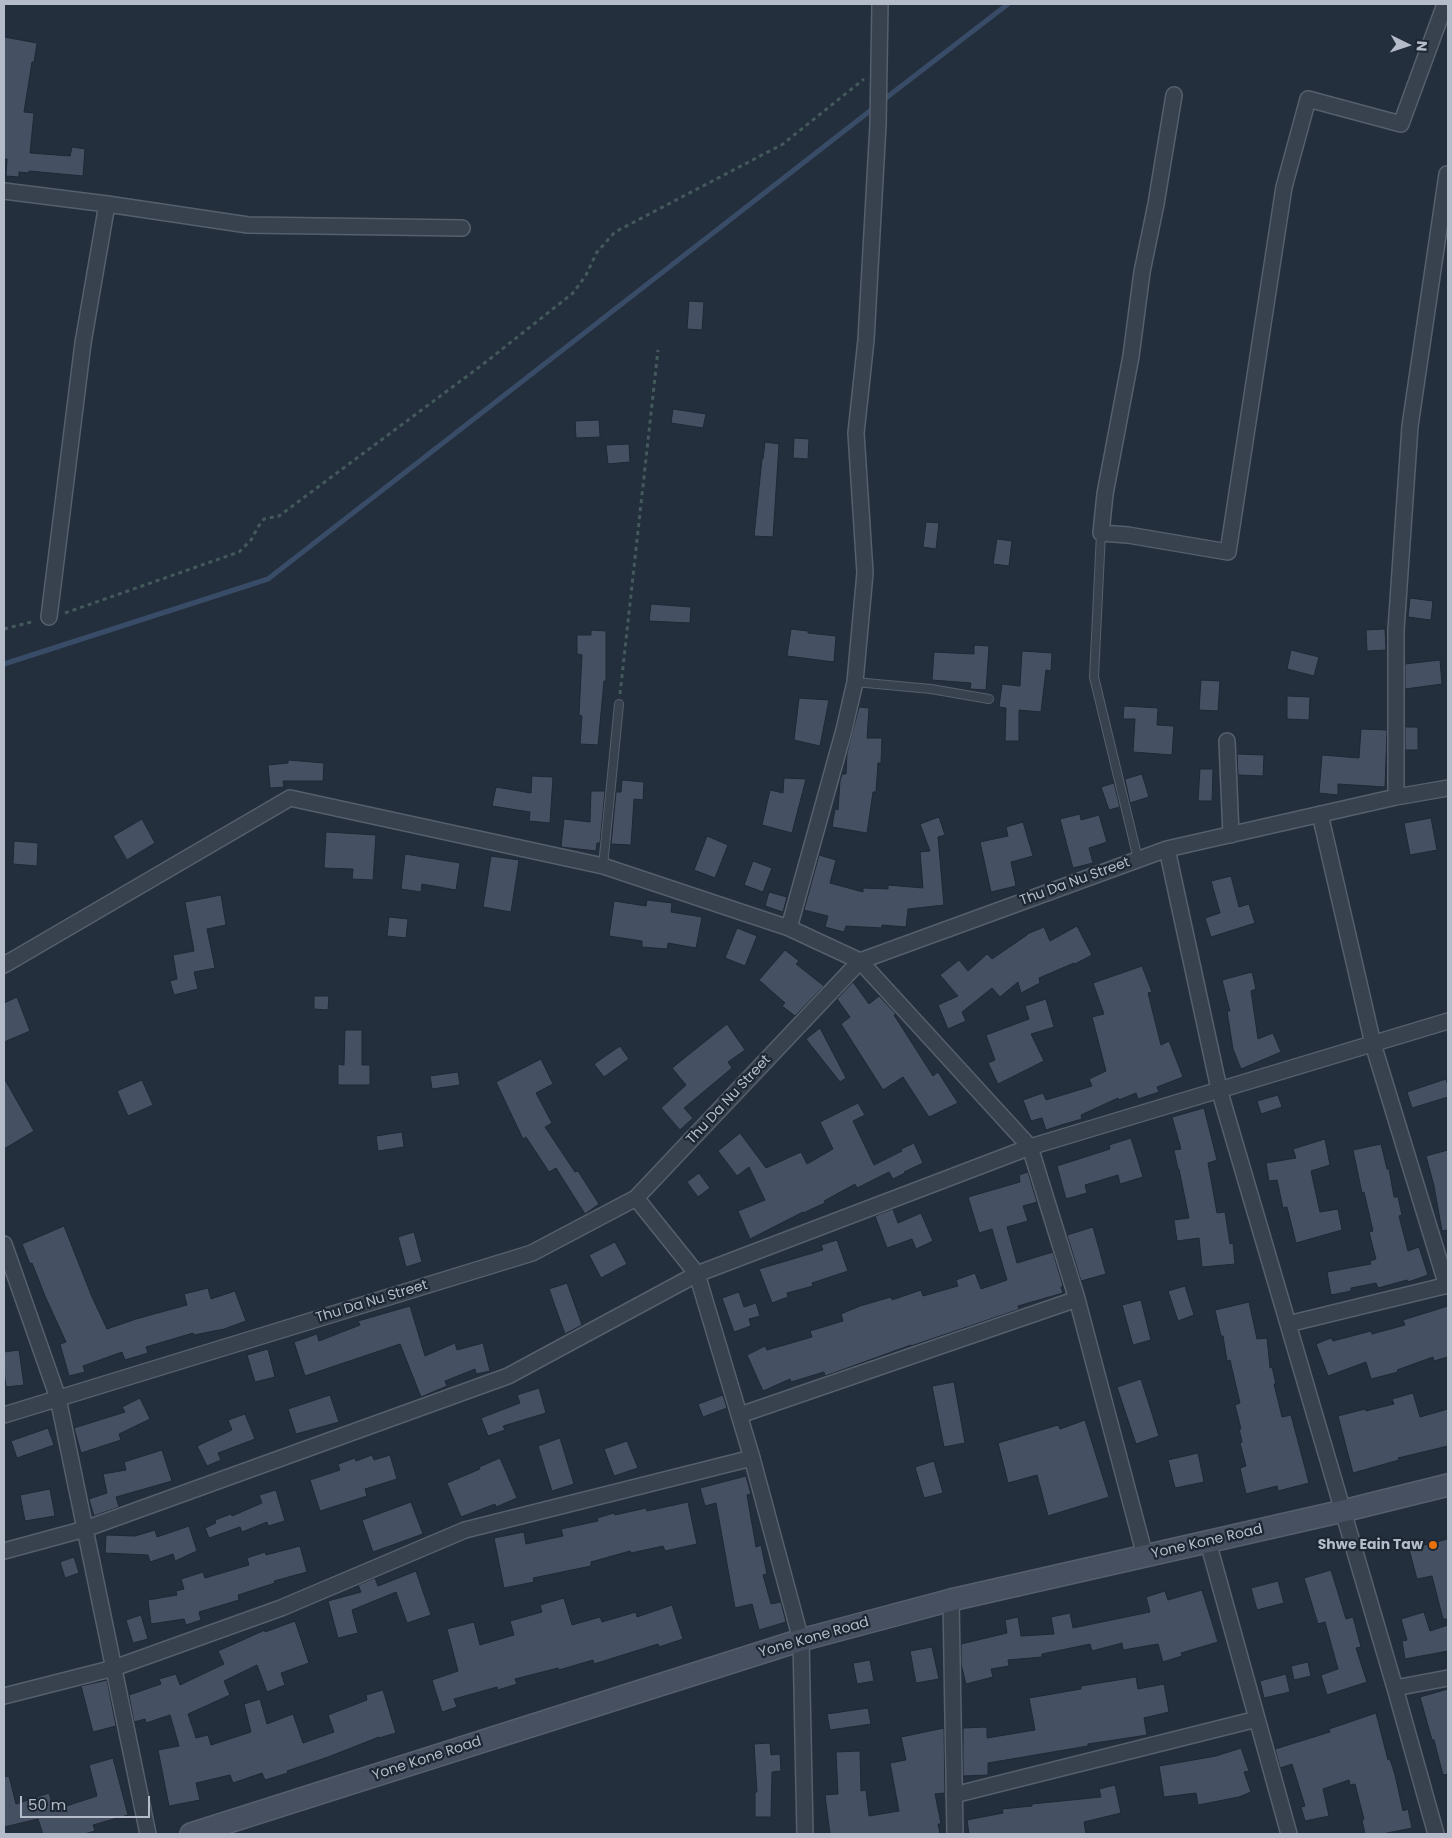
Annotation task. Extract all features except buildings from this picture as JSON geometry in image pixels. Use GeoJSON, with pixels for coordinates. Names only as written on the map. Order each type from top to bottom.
{"type":"FeatureCollection","features":[{"type":"Feature","properties":{"kind":"street"},"geometry":{"type":"LineString","coordinates":[[789,928],[844,730],[855,682],[865,573],[856,433],[866,340],[878,125],[880,4]]}},
{"type":"Feature","properties":{"kind":"street"},"geometry":{"type":"LineString","coordinates":[[1174,95],[1156,204],[1142,272],[1131,356],[1105,494],[1101,533],[1128,535],[1228,552],[1284,187],[1308,100],[1401,124],[1445,4]]}},
{"type":"Feature","properties":{"kind":"street"},"geometry":{"type":"LineString","coordinates":[[1396,797],[1396,630],[1410,426],[1447,174]]}},
{"type":"Feature","properties":{"kind":"street"},"geometry":{"type":"LineString","coordinates":[[4,191],[248,225],[462,228]]}},
{"type":"Feature","properties":{"kind":"street"},"geometry":{"type":"LineString","coordinates":[[49,617],[83,343],[107,204]]}},
{"type":"Feature","properties":{"kind":"street"},"geometry":{"type":"LineString","coordinates":[[1227,741],[1231,835]]}},
{"type":"Feature","properties":{"kind":"street","name":"Thu Da Nu Street"},"geometry":{"type":"LineString","coordinates":[[4,1415],[532,1253],[636,1198],[860,961],[1167,849],[1396,797],[1448,788]]}},
{"type":"Feature","properties":{"kind":"street"},"geometry":{"type":"LineString","coordinates":[[4,965],[290,798],[603,866],[789,928],[860,961],[1030,1147],[1077,1299],[1145,1556]]}},
{"type":"Feature","properties":{"kind":"street"},"geometry":{"type":"LineString","coordinates":[[1288,1324],[1448,1286],[1373,1044],[1320,814]]}},
{"type":"Feature","properties":{"kind":"street"},"geometry":{"type":"LineString","coordinates":[[1167,849],[1219,1089],[1436,1834]]}},
{"type":"Feature","properties":{"kind":"street"},"geometry":{"type":"LineString","coordinates":[[4,1551],[85,1529],[508,1376],[697,1274],[1030,1147],[1448,1021]]}},
{"type":"Feature","properties":{"kind":"street"},"geometry":{"type":"LineString","coordinates":[[636,1198],[697,1274],[752,1458],[801,1640],[805,1834]]}},
{"type":"Feature","properties":{"kind":"street"},"geometry":{"type":"LineString","coordinates":[[4,1244],[58,1398],[148,1834]]}},
{"type":"Feature","properties":{"kind":"street"},"geometry":{"type":"LineString","coordinates":[[740,1416],[1077,1299]]}},
{"type":"Feature","properties":{"kind":"street"},"geometry":{"type":"LineString","coordinates":[[4,1696],[114,1668],[281,1608],[465,1530],[752,1458]]}},
{"type":"Feature","properties":{"kind":"street","name":"Yone Kone Road"},"geometry":{"type":"LineString","coordinates":[[191,1834],[801,1640],[951,1600],[1343,1511],[1448,1485]]}},
{"type":"Feature","properties":{"kind":"street"},"geometry":{"type":"LineString","coordinates":[[1208,1542],[1289,1834]]}},
{"type":"Feature","properties":{"kind":"street"},"geometry":{"type":"LineString","coordinates":[[951,1600],[955,1834]]}},
{"type":"Feature","properties":{"kind":"street"},"geometry":{"type":"LineString","coordinates":[[1395,1688],[1448,1678]]}},
{"type":"Feature","properties":{"kind":"street"},"geometry":{"type":"LineString","coordinates":[[954,1795],[1257,1719]]}},
{"type":"Feature","properties":{"kind":"lane"},"geometry":{"type":"LineString","coordinates":[[1101,533],[1094,677],[1138,859]]}},
{"type":"Feature","properties":{"kind":"lane"},"geometry":{"type":"LineString","coordinates":[[855,682],[931,689],[989,699]]}},
{"type":"Feature","properties":{"kind":"lane"},"geometry":{"type":"LineString","coordinates":[[603,866],[619,704]]}},
{"type":"Feature","properties":{"kind":"path"},"geometry":{"type":"LineString","coordinates":[[4,629],[72,611],[239,552],[251,540],[264,519],[279,516],[482,365],[573,293],[586,275],[597,252],[615,232],[783,144],[878,67]]}},
{"type":"Feature","properties":{"kind":"path"},"geometry":{"type":"LineString","coordinates":[[619,704],[658,350]]}},
{"type":"Feature","properties":{"kind":"waterway"},"geometry":{"type":"LineString","coordinates":[[882,101],[1008,4]]}},
{"type":"Feature","properties":{"kind":"waterway"},"geometry":{"type":"LineString","coordinates":[[4,664],[268,579],[875,107]]}},
{"type":"Feature","properties":{"kind":"place","name":"Shwe Eain Taw"},"geometry":{"type":"Point","coordinates":[1433,1545]}}]}
